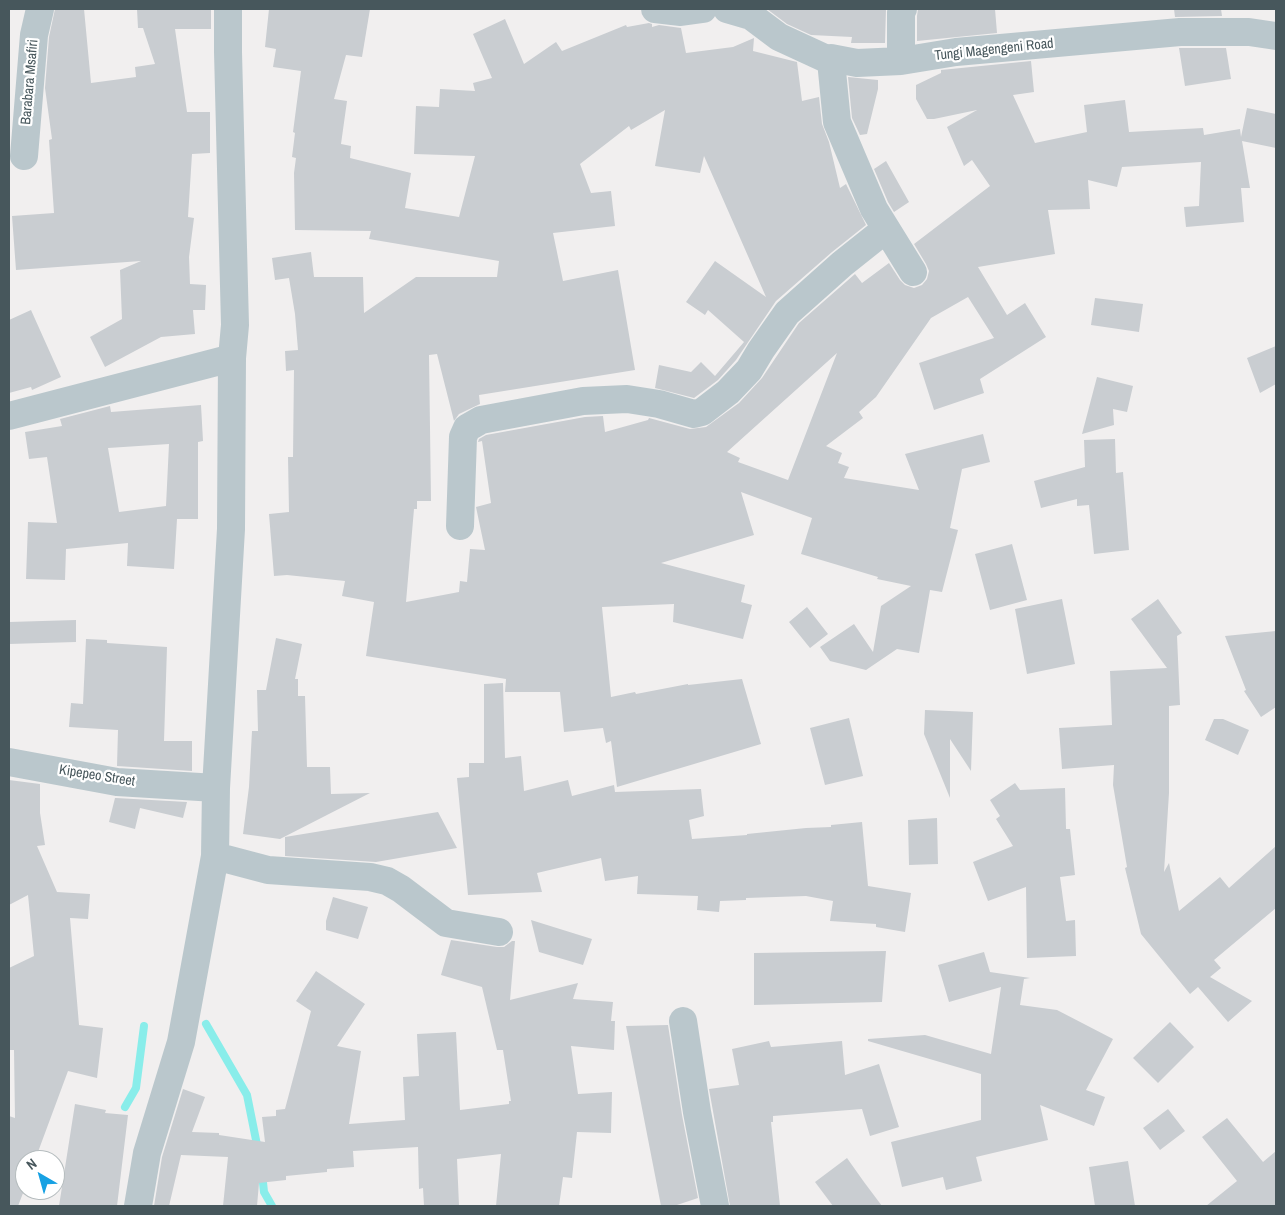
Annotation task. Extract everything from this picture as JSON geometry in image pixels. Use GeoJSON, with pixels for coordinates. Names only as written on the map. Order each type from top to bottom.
{"type":"FeatureCollection","features":[{"type":"Feature","properties":{"kind":"street","name":"Barabara Msafiri"},"geometry":{"type":"LineString","coordinates":[[24,156],[34,35],[40,9]]}},
{"type":"Feature","properties":{"kind":"street"},"geometry":{"type":"LineString","coordinates":[[138,1206],[147,1154],[181,1042],[215,856],[216,788],[231,529],[232,358],[235,325],[228,9]]}},
{"type":"Feature","properties":{"kind":"street"},"geometry":{"type":"LineString","coordinates":[[655,9],[681,12],[703,9]]}},
{"type":"Feature","properties":{"kind":"street","name":"Tungi Magengeni Road"},"geometry":{"type":"LineString","coordinates":[[728,9],[752,16],[779,37],[831,61],[831,58],[857,63],[900,61],[956,52],[1180,32],[1249,32],[1276,36]]}},
{"type":"Feature","properties":{"kind":"street"},"geometry":{"type":"LineString","coordinates":[[900,61],[901,12],[903,9]]}},
{"type":"Feature","properties":{"kind":"street"},"geometry":{"type":"LineString","coordinates":[[831,61],[837,122],[874,209],[913,272]]}},
{"type":"Feature","properties":{"kind":"street"},"geometry":{"type":"LineString","coordinates":[[460,526],[463,437],[467,428],[481,420],[583,401],[627,399],[659,404],[694,414],[702,412],[728,392],[750,370],[761,350],[787,313],[842,264],[886,229]]}},
{"type":"Feature","properties":{"kind":"street"},"geometry":{"type":"LineString","coordinates":[[9,416],[232,358]]}},
{"type":"Feature","properties":{"kind":"street","name":"Kipepeo Street"},"geometry":{"type":"LineString","coordinates":[[9,762],[118,782],[216,788]]}},
{"type":"Feature","properties":{"kind":"street"},"geometry":{"type":"LineString","coordinates":[[215,856],[268,870],[370,877],[387,881],[401,888],[446,923],[499,932]]}},
{"type":"Feature","properties":{"kind":"street"},"geometry":{"type":"LineString","coordinates":[[683,1021],[697,1112],[715,1206]]}},
{"type":"Feature","properties":{"kind":"building"},"geometry":{"type":"Polygon","coordinates":[[[55,9],[84,9],[91,83],[136,77],[135,67],[155,64],[143,28],[138,28],[137,9],[211,9],[211,29],[175,29],[187,112],[210,112],[210,153],[192,154],[188,217],[194,218],[189,257],[190,284],[206,285],[205,310],[193,310],[195,334],[161,337],[105,367],[90,337],[122,319],[120,270],[141,261],[16,270],[12,216],[54,213],[49,140],[52,139],[45,88],[49,37],[55,9]]]}},
{"type":"Feature","properties":{"kind":"building"},"geometry":{"type":"Polygon","coordinates":[[[269,9],[370,9],[362,57],[346,55],[334,99],[347,101],[341,144],[351,146],[350,158],[411,173],[405,208],[459,217],[475,156],[414,154],[416,106],[439,107],[440,89],[475,91],[473,83],[492,78],[473,34],[505,19],[524,64],[556,42],[562,51],[626,25],[627,27],[649,23],[652,24],[652,27],[659,25],[681,28],[686,53],[733,47],[754,38],[753,51],[797,62],[802,101],[819,97],[822,124],[829,142],[840,188],[846,184],[866,225],[776,301],[736,360],[718,380],[694,398],[655,388],[659,365],[691,372],[701,362],[715,376],[744,342],[708,310],[705,315],[686,302],[715,261],[766,297],[704,156],[700,173],[655,166],[665,110],[631,130],[629,126],[580,164],[591,193],[611,191],[615,226],[553,233],[563,281],[618,270],[635,370],[479,395],[480,404],[459,414],[454,421],[437,354],[429,355],[431,501],[417,501],[417,509],[414,509],[406,602],[459,592],[460,581],[467,582],[470,549],[485,550],[476,507],[491,503],[482,441],[478,442],[479,439],[486,435],[585,417],[603,416],[605,432],[648,420],[649,418],[690,429],[706,427],[739,403],[762,378],[799,323],[855,274],[862,283],[889,263],[905,285],[914,288],[922,285],[927,279],[929,271],[914,244],[990,186],[972,160],[964,166],[947,127],[977,110],[927,119],[916,99],[916,85],[941,73],[941,70],[1031,61],[1034,92],[1013,95],[1035,143],[1087,132],[1084,105],[1125,100],[1129,132],[1203,128],[1204,135],[1240,129],[1241,137],[1247,108],[1276,114],[1276,148],[1242,141],[1250,188],[1241,188],[1244,222],[1186,227],[1184,207],[1199,206],[1201,162],[1122,167],[1117,187],[1088,180],[1090,209],[1048,210],[1055,254],[978,267],[1007,315],[1025,303],[1046,337],[980,379],[984,393],[934,410],[919,363],[994,338],[968,297],[931,318],[876,397],[859,412],[863,418],[826,446],[842,453],[838,463],[849,467],[844,478],[919,490],[905,454],[983,434],[990,462],[962,469],[950,528],[958,530],[942,592],[930,590],[919,653],[897,649],[866,670],[830,661],[820,647],[854,624],[873,652],[881,606],[911,586],[877,579],[878,577],[801,554],[812,518],[741,492],[754,535],[661,563],[745,585],[741,602],[752,605],[743,639],[673,622],[674,604],[602,607],[611,697],[688,684],[742,679],[761,744],[617,787],[611,741],[606,743],[603,728],[564,732],[560,692],[505,692],[506,679],[366,656],[374,602],[342,596],[345,581],[287,575],[274,576],[269,514],[289,512],[288,457],[293,457],[294,370],[286,371],[285,351],[298,350],[289,278],[275,280],[272,258],[311,252],[314,277],[363,277],[364,313],[416,277],[497,277],[499,261],[369,239],[371,231],[295,230],[294,173],[296,158],[292,157],[295,133],[293,132],[301,71],[273,67],[276,49],[265,47],[269,9]],[[837,353],[727,452],[740,458],[738,462],[788,480],[837,353]]]}},
{"type":"Feature","properties":{"kind":"building"},"geometry":{"type":"Polygon","coordinates":[[[767,9],[886,9],[885,43],[851,43],[852,37],[811,35],[787,24],[767,9]]]}},
{"type":"Feature","properties":{"kind":"building"},"geometry":{"type":"Polygon","coordinates":[[[918,9],[995,9],[997,33],[917,41],[918,9]]]}},
{"type":"Feature","properties":{"kind":"building"},"geometry":{"type":"Polygon","coordinates":[[[1174,9],[1221,9],[1222,16],[1175,17],[1174,9]]]}},
{"type":"Feature","properties":{"kind":"building"},"geometry":{"type":"Polygon","coordinates":[[[1179,48],[1226,48],[1231,79],[1185,86],[1179,48]]]}},
{"type":"Feature","properties":{"kind":"building"},"geometry":{"type":"Polygon","coordinates":[[[848,77],[878,80],[878,89],[867,134],[860,135],[852,118],[848,77]]]}},
{"type":"Feature","properties":{"kind":"building"},"geometry":{"type":"Polygon","coordinates":[[[886,161],[909,202],[894,212],[874,169],[886,161]]]}},
{"type":"Feature","properties":{"kind":"building"},"geometry":{"type":"Polygon","coordinates":[[[1095,298],[1143,304],[1139,332],[1091,325],[1095,298]]]}},
{"type":"Feature","properties":{"kind":"building"},"geometry":{"type":"Polygon","coordinates":[[[31,310],[61,377],[32,390],[31,387],[9,393],[9,320],[31,310]]]}},
{"type":"Feature","properties":{"kind":"building"},"geometry":{"type":"Polygon","coordinates":[[[1276,346],[1276,384],[1260,393],[1247,358],[1276,346]]]}},
{"type":"Feature","properties":{"kind":"building"},"geometry":{"type":"Polygon","coordinates":[[[1097,377],[1133,386],[1127,412],[1113,409],[1114,425],[1082,434],[1097,377]]]}},
{"type":"Feature","properties":{"kind":"building"},"geometry":{"type":"Polygon","coordinates":[[[201,405],[203,441],[198,442],[198,519],[177,519],[174,569],[127,566],[128,543],[66,549],[65,580],[26,579],[28,522],[57,523],[47,457],[29,459],[25,432],[62,426],[60,419],[110,406],[111,412],[201,405]],[[169,444],[108,448],[119,512],[166,506],[169,444]]]}},
{"type":"Feature","properties":{"kind":"building"},"geometry":{"type":"Polygon","coordinates":[[[1115,439],[1116,473],[1123,472],[1129,550],[1094,554],[1089,505],[1077,506],[1077,499],[1041,508],[1034,481],[1085,467],[1084,440],[1115,439]]]}},
{"type":"Feature","properties":{"kind":"building"},"geometry":{"type":"Polygon","coordinates":[[[1012,544],[1027,600],[990,610],[975,554],[1012,544]]]}},
{"type":"Feature","properties":{"kind":"building"},"geometry":{"type":"Polygon","coordinates":[[[1062,599],[1075,664],[1027,674],[1015,609],[1062,599]]]}},
{"type":"Feature","properties":{"kind":"building"},"geometry":{"type":"Polygon","coordinates":[[[1158,599],[1182,633],[1177,636],[1180,705],[1169,706],[1169,793],[1164,872],[1169,863],[1179,911],[1220,877],[1229,888],[1276,846],[1276,908],[1214,960],[1221,968],[1210,977],[1252,1001],[1228,1022],[1198,987],[1190,994],[1141,934],[1125,868],[1127,867],[1113,785],[1114,765],[1062,769],[1059,728],[1112,725],[1110,671],[1167,668],[1131,619],[1158,599]]]}},
{"type":"Feature","properties":{"kind":"building"},"geometry":{"type":"Polygon","coordinates":[[[807,607],[828,634],[810,648],[789,622],[807,607]]]}},
{"type":"Feature","properties":{"kind":"building"},"geometry":{"type":"Polygon","coordinates":[[[76,620],[76,642],[9,644],[9,622],[76,620]]]}},
{"type":"Feature","properties":{"kind":"building"},"geometry":{"type":"Polygon","coordinates":[[[1276,631],[1276,707],[1261,717],[1244,691],[1246,690],[1225,636],[1276,631]]]}},
{"type":"Feature","properties":{"kind":"building"},"geometry":{"type":"Polygon","coordinates":[[[276,638],[302,644],[295,679],[298,679],[298,696],[305,696],[307,767],[330,767],[331,794],[370,793],[280,839],[243,834],[249,787],[252,731],[258,731],[257,690],[266,690],[276,638]]]}},
{"type":"Feature","properties":{"kind":"building"},"geometry":{"type":"Polygon","coordinates":[[[86,639],[107,640],[107,643],[167,647],[164,741],[192,741],[192,771],[117,766],[118,730],[69,727],[71,703],[83,704],[86,639]]]}},
{"type":"Feature","properties":{"kind":"building"},"geometry":{"type":"Polygon","coordinates":[[[503,683],[505,758],[521,756],[524,791],[568,780],[572,796],[614,785],[615,792],[701,789],[704,816],[689,820],[692,839],[831,827],[831,825],[862,822],[868,886],[911,893],[905,932],[876,927],[876,924],[830,921],[833,901],[806,896],[720,901],[719,912],[697,910],[698,896],[637,894],[638,876],[605,881],[601,858],[537,873],[542,892],[468,895],[457,778],[469,777],[469,763],[484,763],[484,684],[503,683]]]}},
{"type":"Feature","properties":{"kind":"building"},"geometry":{"type":"Polygon","coordinates":[[[925,710],[973,712],[971,771],[950,739],[950,798],[924,734],[925,710]]]}},
{"type":"Feature","properties":{"kind":"building"},"geometry":{"type":"Polygon","coordinates":[[[849,718],[863,776],[825,785],[810,728],[849,718]]]}},
{"type":"Feature","properties":{"kind":"building"},"geometry":{"type":"Polygon","coordinates":[[[1214,719],[1223,719],[1249,730],[1238,755],[1205,740],[1214,719]]]}},
{"type":"Feature","properties":{"kind":"building"},"geometry":{"type":"Polygon","coordinates":[[[9,780],[40,784],[40,813],[45,845],[37,846],[57,892],[90,894],[88,919],[70,918],[79,1025],[103,1028],[97,1078],[68,1071],[39,1150],[15,1150],[15,1200],[20,1200],[18,1206],[9,1206],[9,1116],[15,1118],[14,1050],[9,1050],[9,968],[34,956],[28,895],[9,905],[9,780]]]}},
{"type":"Feature","properties":{"kind":"building"},"geometry":{"type":"Polygon","coordinates":[[[1015,783],[1020,790],[1065,788],[1066,829],[1070,829],[1075,875],[1060,877],[1066,921],[1075,920],[1076,956],[1027,958],[1026,887],[988,901],[973,862],[1013,846],[996,819],[1000,816],[990,800],[1015,783]]]}},
{"type":"Feature","properties":{"kind":"building"},"geometry":{"type":"Polygon","coordinates":[[[115,798],[187,802],[183,818],[140,808],[135,829],[109,822],[115,798]]]}},
{"type":"Feature","properties":{"kind":"building"},"geometry":{"type":"Polygon","coordinates":[[[438,812],[457,848],[376,862],[285,856],[285,837],[438,812]]]}},
{"type":"Feature","properties":{"kind":"building"},"geometry":{"type":"Polygon","coordinates":[[[937,818],[938,864],[909,865],[908,820],[937,818]]]}},
{"type":"Feature","properties":{"kind":"building"},"geometry":{"type":"Polygon","coordinates":[[[333,897],[368,907],[358,939],[326,930],[326,921],[333,897]]]}},
{"type":"Feature","properties":{"kind":"building"},"geometry":{"type":"Polygon","coordinates":[[[531,920],[592,939],[583,965],[539,952],[531,920]]]}},
{"type":"Feature","properties":{"kind":"building"},"geometry":{"type":"Polygon","coordinates":[[[451,940],[497,947],[504,947],[515,941],[510,1000],[578,983],[573,999],[613,1002],[611,1021],[615,1021],[614,1050],[571,1046],[578,1094],[612,1092],[611,1133],[577,1132],[572,1178],[563,1177],[559,1206],[496,1206],[501,1154],[457,1159],[459,1206],[424,1206],[423,1188],[419,1189],[418,1147],[353,1151],[354,1167],[327,1169],[327,1172],[286,1176],[286,1180],[259,1183],[257,1206],[223,1206],[228,1157],[181,1155],[169,1206],[154,1206],[162,1157],[183,1089],[205,1097],[192,1132],[219,1133],[219,1135],[265,1142],[262,1117],[276,1116],[276,1110],[285,1109],[311,1011],[296,1001],[316,971],[365,1004],[337,1046],[361,1051],[349,1124],[405,1120],[403,1077],[419,1076],[417,1034],[456,1032],[460,1110],[509,1104],[509,1101],[511,1101],[503,1050],[497,1050],[482,987],[441,975],[451,940]]]}},
{"type":"Feature","properties":{"kind":"building"},"geometry":{"type":"Polygon","coordinates":[[[886,951],[882,1002],[754,1005],[754,953],[886,951]]]}},
{"type":"Feature","properties":{"kind":"building"},"geometry":{"type":"Polygon","coordinates":[[[984,952],[990,972],[1030,978],[1024,979],[1020,1005],[1057,1010],[1113,1039],[1086,1090],[1105,1097],[1094,1126],[1040,1105],[1048,1140],[976,1157],[982,1181],[946,1190],[943,1177],[902,1187],[891,1142],[981,1120],[981,1074],[868,1041],[868,1039],[925,1035],[991,1054],[1001,987],[949,1002],[938,965],[984,952]]]}},
{"type":"Feature","properties":{"kind":"building"},"geometry":{"type":"Polygon","coordinates":[[[1170,1022],[1194,1047],[1158,1083],[1133,1058],[1170,1022]]]}},
{"type":"Feature","properties":{"kind":"building"},"geometry":{"type":"Polygon","coordinates":[[[668,1025],[682,1115],[698,1198],[674,1206],[661,1206],[626,1026],[668,1025]]]}},
{"type":"Feature","properties":{"kind":"building"},"geometry":{"type":"Polygon","coordinates":[[[769,1041],[771,1047],[842,1041],[845,1075],[879,1064],[899,1127],[870,1136],[862,1109],[773,1116],[773,1122],[771,1122],[780,1206],[730,1206],[709,1089],[739,1085],[732,1049],[769,1041]]]}},
{"type":"Feature","properties":{"kind":"building"},"geometry":{"type":"Polygon","coordinates":[[[75,1104],[106,1110],[105,1113],[128,1115],[117,1206],[59,1206],[60,1200],[65,1200],[65,1168],[75,1104]]]}},
{"type":"Feature","properties":{"kind":"building"},"geometry":{"type":"Polygon","coordinates":[[[1168,1109],[1185,1131],[1160,1150],[1143,1128],[1168,1109]]]}},
{"type":"Feature","properties":{"kind":"building"},"geometry":{"type":"Polygon","coordinates":[[[1227,1118],[1263,1162],[1276,1151],[1276,1206],[1206,1206],[1237,1181],[1202,1137],[1227,1118]]]}},
{"type":"Feature","properties":{"kind":"building"},"geometry":{"type":"Polygon","coordinates":[[[847,1158],[882,1206],[833,1206],[815,1182],[847,1158]]]}},
{"type":"Feature","properties":{"kind":"building"},"geometry":{"type":"Polygon","coordinates":[[[1128,1161],[1135,1206],[1095,1206],[1089,1167],[1128,1161]]]}},
{"type":"Feature","properties":{"kind":"waterway"},"geometry":{"type":"LineString","coordinates":[[206,1024],[247,1095],[258,1150]]}},
{"type":"Feature","properties":{"kind":"waterway"},"geometry":{"type":"LineString","coordinates":[[125,1107],[136,1088],[144,1026]]}},
{"type":"Feature","properties":{"kind":"waterway"},"geometry":{"type":"LineString","coordinates":[[262,1173],[264,1192],[272,1206]]}}]}
